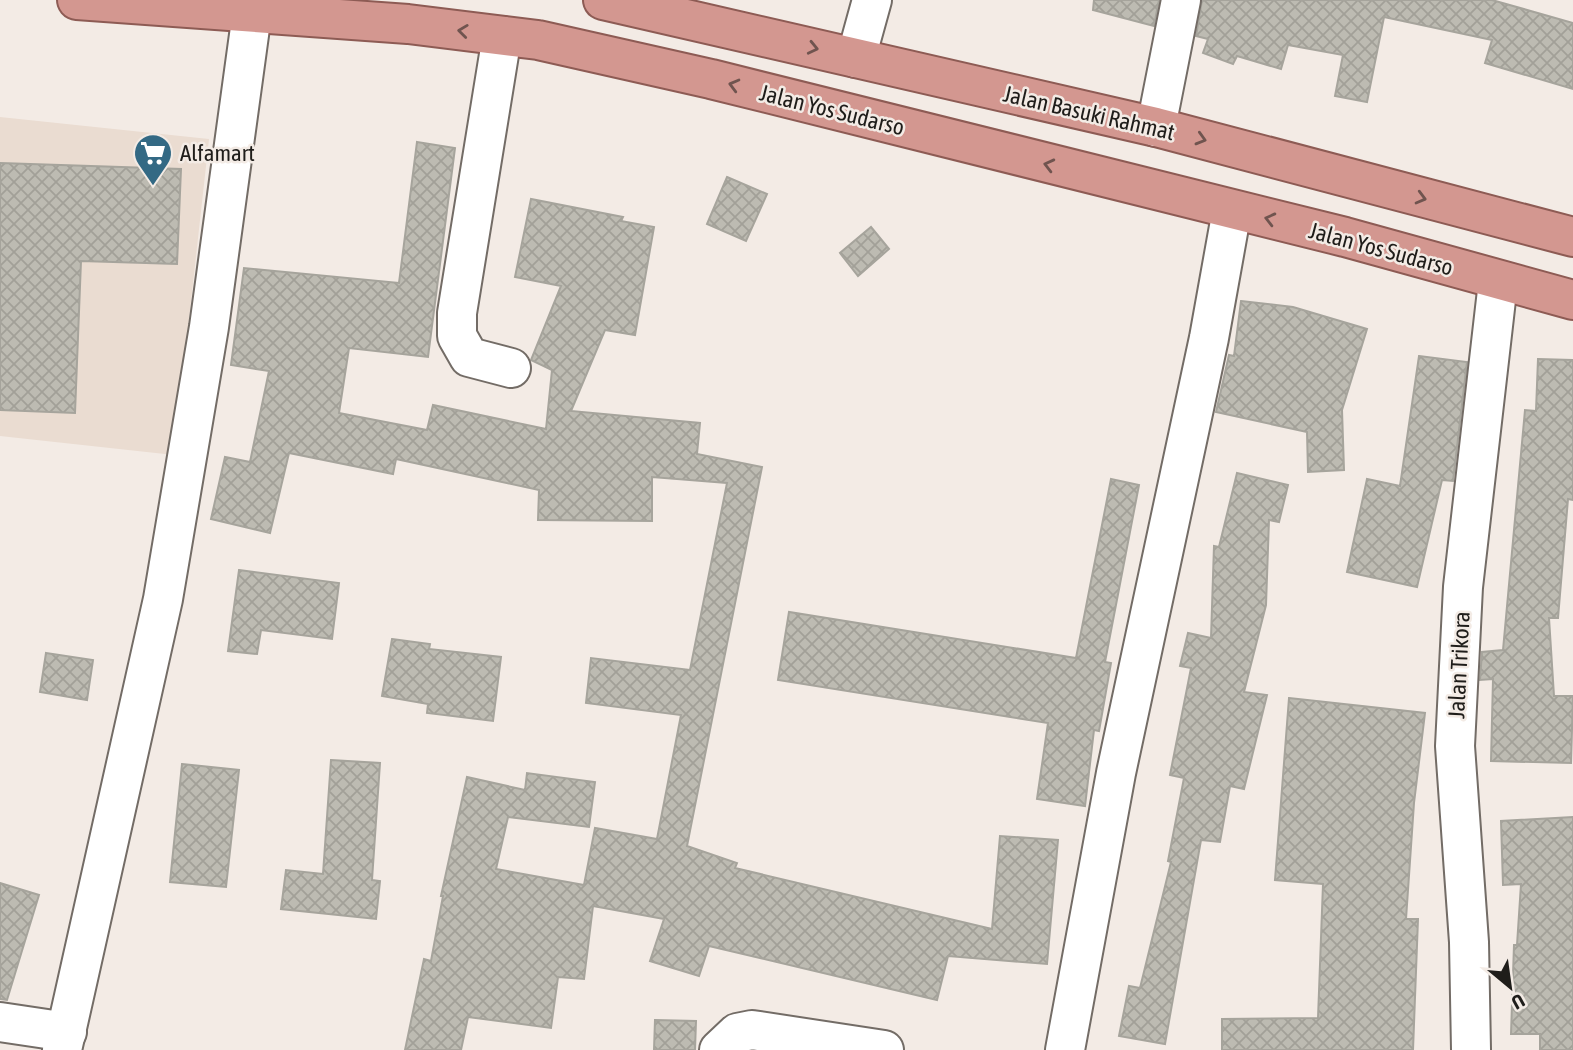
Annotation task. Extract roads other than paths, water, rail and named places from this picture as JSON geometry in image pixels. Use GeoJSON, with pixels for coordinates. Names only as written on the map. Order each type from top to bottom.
{"type":"FeatureCollection","features":[{"type":"Feature","properties":{"kind":"highway","name":"Jalan Yos Sudarso"},"geometry":{"type":"LineString","coordinates":[[77,0],[408,24],[538,40],[712,79],[1345,237],[1498,282],[1573,300]]}},
{"type":"Feature","properties":{"kind":"highway","name":"Jalan Basuki Rahmat"},"geometry":{"type":"LineString","coordinates":[[603,0],[1156,127],[1573,237]]}},
{"type":"Feature","properties":{"kind":"highway"},"geometry":{"type":"LineString","coordinates":[[960,143],[975,86]]}},
{"type":"Feature","properties":{"kind":"street"},"geometry":{"type":"LineString","coordinates":[[856,58],[872,0]]}},
{"type":"Feature","properties":{"kind":"street"},"geometry":{"type":"LineString","coordinates":[[1156,127],[1181,0]]}},
{"type":"Feature","properties":{"kind":"street"},"geometry":{"type":"LineString","coordinates":[[0,1021],[64,1041],[163,599],[209,327],[252,13]]}},
{"type":"Feature","properties":{"kind":"street"},"geometry":{"type":"LineString","coordinates":[[502,36],[457,336],[469,357],[511,368]]}},
{"type":"Feature","properties":{"kind":"street"},"geometry":{"type":"LineString","coordinates":[[1065,1050],[1116,774],[1209,338],[1232,210]]}},
{"type":"Feature","properties":{"kind":"street","name":"Jalan Trikora"},"geometry":{"type":"LineString","coordinates":[[1471,1050],[1469,942],[1455,746],[1463,587],[1498,282]]}},
{"type":"Feature","properties":{"kind":"street"},"geometry":{"type":"LineString","coordinates":[[719,1050],[737,1033],[752,1030],[884,1050]]}},
{"type":"Feature","properties":{"kind":"place","name":"Alfamart"},"geometry":{"type":"Point","coordinates":[153,187]}}]}
